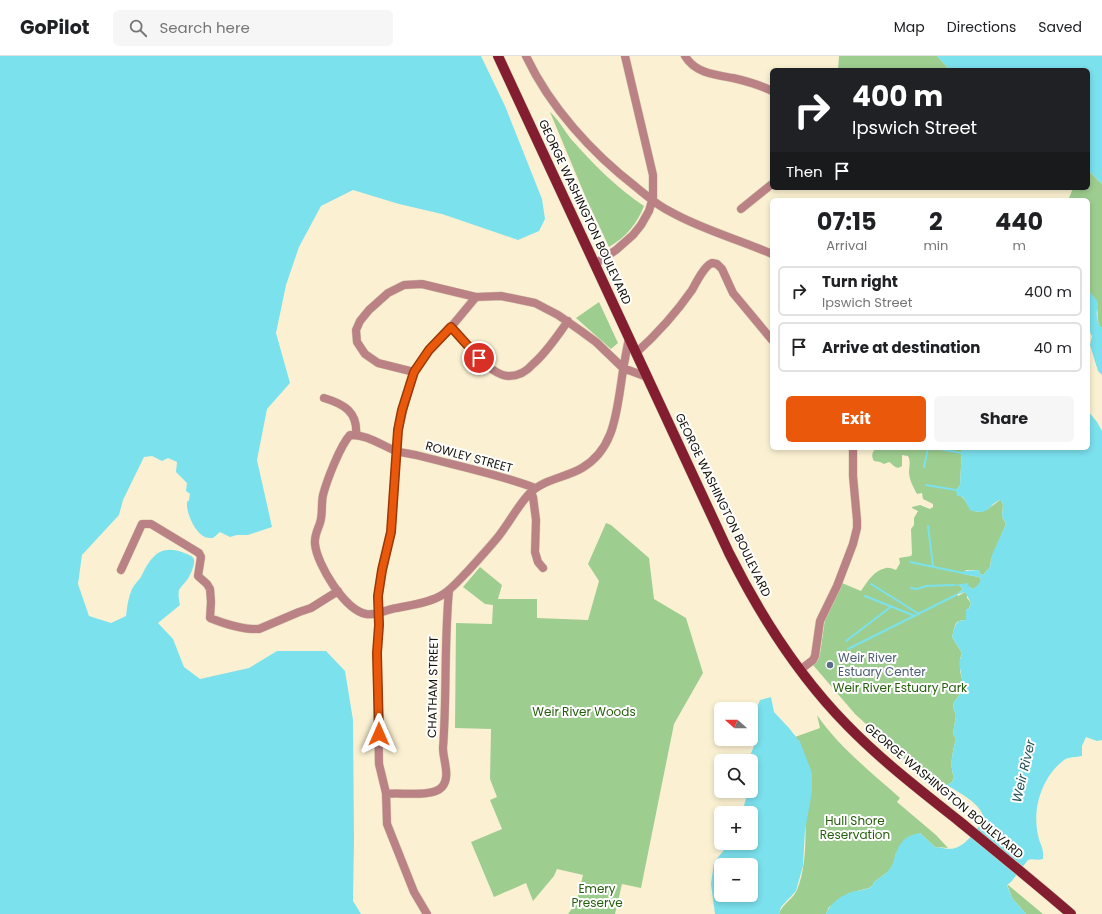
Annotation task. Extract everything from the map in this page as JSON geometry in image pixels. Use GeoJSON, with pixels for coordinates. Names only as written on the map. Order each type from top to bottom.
{"type":"FeatureCollection","features":[{"type":"Feature","properties":{"kind":"main road","name":"GEORGE WASHINGTON BOULEVARD"},"geometry":{"type":"LineString","coordinates":[[498,56],[738,570],[770,627],[800,670],[836,714],[864,742],[1071,914]]}},
{"type":"Feature","properties":{"kind":"street"},"geometry":{"type":"LineString","coordinates":[[526,56],[544,89],[587,143],[618,174],[670,212],[708,230],[760,248],[770,253]]}},
{"type":"Feature","properties":{"kind":"street"},"geometry":{"type":"LineString","coordinates":[[596,264],[616,250],[633,235],[645,218],[652,200],[654,186],[653,175],[625,56]]}},
{"type":"Feature","properties":{"kind":"street"},"geometry":{"type":"LineString","coordinates":[[685,56],[693,65],[706,72],[748,82],[770,90]]}},
{"type":"Feature","properties":{"kind":"street"},"geometry":{"type":"LineString","coordinates":[[741,209],[770,186]]}},
{"type":"Feature","properties":{"kind":"street"},"geometry":{"type":"LineString","coordinates":[[636,353],[658,333],[686,299],[706,267],[712,263],[717,264],[722,269],[734,293],[770,338]]}},
{"type":"Feature","properties":{"kind":"street"},"geometry":{"type":"LineString","coordinates":[[414,372],[378,363],[365,354],[358,342],[356,330],[360,321],[369,310],[388,293],[404,285],[422,284],[476,297],[501,296],[535,303],[568,321],[596,342],[623,368],[647,377]]}},
{"type":"Feature","properties":{"kind":"street"},"geometry":{"type":"LineString","coordinates":[[426,914],[414,892],[387,824],[386,794],[379,764],[377,653],[379,583],[391,532],[398,430],[402,410],[414,372],[429,350],[476,297]]}},
{"type":"Feature","properties":{"kind":"street"},"geometry":{"type":"LineString","coordinates":[[451,327],[493,371],[508,376],[517,375],[533,365],[568,321]]}},
{"type":"Feature","properties":{"kind":"street"},"geometry":{"type":"LineString","coordinates":[[324,398],[336,402],[350,411],[354,416],[357,425],[356,435],[350,435],[345,440],[339,452],[323,495],[321,522],[315,544],[324,570],[345,601],[358,611],[371,615],[423,602],[440,596],[449,590],[486,552],[533,490],[542,484],[580,469],[599,455],[610,437],[614,425],[629,338]]}},
{"type":"Feature","properties":{"kind":"street","name":"ROWLEY STREET"},"geometry":{"type":"LineString","coordinates":[[356,435],[379,442],[396,451],[477,471],[533,490]]}},
{"type":"Feature","properties":{"kind":"street"},"geometry":{"type":"LineString","coordinates":[[800,670],[813,660],[815,656],[821,618],[837,586],[856,532],[857,520],[853,476],[853,450]]}},
{"type":"Feature","properties":{"kind":"street"},"geometry":{"type":"LineString","coordinates":[[533,490],[536,520],[535,552],[538,562],[544,568]]}},
{"type":"Feature","properties":{"kind":"street"},"geometry":{"type":"LineString","coordinates":[[121,570],[142,524],[150,524],[199,553],[201,557],[198,573],[199,578],[207,584],[210,589],[210,618],[252,630],[259,630],[311,608],[338,591]]}},
{"type":"Feature","properties":{"kind":"street","name":"CHATHAM STREET"},"geometry":{"type":"LineString","coordinates":[[386,794],[430,793],[438,790],[444,784],[446,776],[443,751],[447,610],[449,590]]}},
{"type":"Feature","properties":{"kind":"green space"},"geometry":{"type":"Polygon","coordinates":[[[839,56],[937,56],[948,68],[838,68],[839,56]]]}},
{"type":"Feature","properties":{"kind":"green space"},"geometry":{"type":"Polygon","coordinates":[[[550,112],[571,139],[597,166],[624,191],[644,206],[638,219],[630,230],[621,239],[609,247],[586,198],[550,112]]]}},
{"type":"Feature","properties":{"kind":"green space"},"geometry":{"type":"Polygon","coordinates":[[[1090,172],[1102,184],[1102,327],[1100,327],[1098,322],[1097,306],[1094,297],[1090,293],[1090,198],[1069,198],[1072,190],[1090,190],[1090,172]]]}},
{"type":"Feature","properties":{"kind":"green space"},"geometry":{"type":"Polygon","coordinates":[[[599,302],[618,343],[611,349],[576,318],[599,302]]]}},
{"type":"Feature","properties":{"kind":"green space","name":"Weir River Estuary Park"},"geometry":{"type":"Polygon","coordinates":[[[962,450],[960,485],[956,490],[968,506],[976,512],[989,508],[1000,500],[1003,505],[1002,516],[1006,524],[991,560],[990,567],[983,575],[980,574],[979,570],[966,570],[963,574],[979,577],[981,579],[975,588],[973,589],[956,585],[963,589],[957,594],[958,596],[965,592],[967,593],[967,598],[971,603],[969,608],[966,610],[966,620],[956,623],[952,637],[962,653],[960,659],[960,671],[962,679],[961,691],[954,702],[953,707],[956,715],[953,734],[956,739],[952,763],[954,777],[952,782],[947,785],[929,774],[926,779],[855,714],[813,665],[818,660],[820,654],[825,619],[842,583],[861,591],[871,577],[878,571],[887,568],[896,570],[900,563],[899,558],[911,556],[912,554],[911,529],[914,525],[914,518],[918,511],[912,507],[920,505],[930,509],[933,507],[933,504],[923,499],[922,493],[917,494],[913,487],[909,475],[910,462],[908,456],[902,455],[902,466],[898,468],[889,462],[884,464],[874,461],[872,454],[874,451],[962,450]]]}},
{"type":"Feature","properties":{"kind":"green space","name":"Weir River Woods"},"geometry":{"type":"Polygon","coordinates":[[[606,523],[611,525],[649,558],[654,599],[686,618],[703,673],[674,724],[641,888],[622,884],[615,914],[568,914],[576,903],[583,875],[557,869],[554,876],[533,901],[526,883],[494,897],[471,842],[502,829],[490,800],[497,797],[490,779],[491,729],[455,728],[456,623],[492,624],[493,605],[485,604],[463,587],[480,567],[502,585],[498,599],[537,599],[537,618],[588,620],[599,581],[588,564],[606,523]]]}},
{"type":"Feature","properties":{"kind":"green space","name":"Hull Shore Reservation"},"geometry":{"type":"Polygon","coordinates":[[[817,715],[845,748],[900,798],[897,802],[936,835],[948,848],[936,848],[920,833],[896,853],[893,865],[889,871],[874,882],[873,885],[869,888],[849,893],[829,907],[826,914],[779,914],[780,910],[797,890],[802,874],[806,837],[800,742],[795,737],[820,728],[817,715]]]}},
{"type":"Feature","properties":{"kind":"green space"},"geometry":{"type":"Polygon","coordinates":[[[1007,884],[1043,914],[1026,914],[1012,898],[1007,884]]]}},
{"type":"Feature","properties":{"kind":"water"},"geometry":{"type":"Polygon","coordinates":[[[0,56],[481,56],[505,106],[542,199],[545,219],[539,231],[518,240],[442,214],[399,204],[353,190],[321,206],[299,247],[286,285],[276,333],[290,383],[267,409],[257,460],[272,527],[248,535],[237,535],[230,537],[220,532],[213,538],[204,537],[194,526],[189,516],[187,502],[190,494],[186,491],[187,483],[176,472],[177,462],[168,458],[162,461],[152,456],[144,457],[123,500],[119,515],[82,555],[78,584],[89,616],[111,623],[126,616],[132,589],[156,554],[161,551],[174,550],[192,557],[194,562],[192,570],[179,590],[180,605],[158,623],[173,639],[184,667],[200,679],[249,668],[277,651],[326,651],[345,671],[353,720],[353,901],[361,914],[0,914],[0,56]]]}},
{"type":"Feature","properties":{"kind":"water"},"geometry":{"type":"Polygon","coordinates":[[[937,56],[1102,56],[1102,184],[1090,172],[1090,68],[948,68],[937,56]]]}},
{"type":"Feature","properties":{"kind":"water"},"geometry":{"type":"Polygon","coordinates":[[[1090,292],[1097,302],[1097,319],[1100,327],[1102,327],[1102,375],[1098,371],[1090,345],[1092,336],[1090,292]]]}},
{"type":"Feature","properties":{"kind":"water","name":"Weir River"},"geometry":{"type":"Polygon","coordinates":[[[1090,413],[1097,422],[1102,431],[1102,740],[1097,741],[1086,737],[1082,746],[1082,756],[1066,759],[1056,767],[1040,794],[1036,814],[1036,825],[1043,859],[1028,860],[1007,885],[1012,898],[1026,914],[826,914],[832,904],[838,899],[852,892],[867,889],[887,873],[893,864],[895,855],[902,841],[911,835],[920,833],[936,848],[953,849],[959,847],[967,840],[979,827],[984,818],[982,812],[974,803],[947,785],[952,782],[954,777],[952,763],[956,739],[953,734],[956,715],[953,707],[954,702],[961,691],[962,679],[959,663],[962,653],[952,637],[956,624],[959,621],[966,620],[966,610],[969,608],[971,603],[965,592],[956,595],[963,589],[960,586],[954,585],[968,583],[969,587],[973,589],[978,585],[981,579],[979,577],[962,574],[964,571],[979,570],[980,574],[983,575],[990,567],[992,555],[1006,524],[1002,516],[1003,505],[1001,500],[986,511],[977,512],[970,510],[963,497],[957,496],[956,490],[960,485],[962,450],[1090,450],[1090,413]]]}},
{"type":"Feature","properties":{"kind":"water"},"geometry":{"type":"Polygon","coordinates":[[[771,697],[774,712],[800,742],[812,773],[812,792],[805,830],[803,866],[796,891],[781,907],[779,914],[715,914],[711,884],[714,862],[714,902],[758,902],[758,858],[717,858],[724,850],[758,850],[758,806],[744,806],[746,798],[758,798],[758,754],[751,754],[754,746],[758,746],[758,705],[760,700],[771,697]]]}},
{"type":"Feature","properties":{"kind":"waterway"},"geometry":{"type":"LineString","coordinates":[[924,467],[928,450]]}},
{"type":"Feature","properties":{"kind":"waterway"},"geometry":{"type":"LineString","coordinates":[[945,450],[961,453]]}},
{"type":"Feature","properties":{"kind":"waterway"},"geometry":{"type":"LineString","coordinates":[[926,485],[956,490]]}},
{"type":"Feature","properties":{"kind":"waterway"},"geometry":{"type":"LineString","coordinates":[[928,526],[933,566]]}},
{"type":"Feature","properties":{"kind":"waterway"},"geometry":{"type":"LineString","coordinates":[[910,562],[963,573]]}},
{"type":"Feature","properties":{"kind":"waterway"},"geometry":{"type":"LineString","coordinates":[[871,584],[919,614]]}},
{"type":"Feature","properties":{"kind":"waterway"},"geometry":{"type":"LineString","coordinates":[[911,588],[917,589],[926,586],[954,585]]}},
{"type":"Feature","properties":{"kind":"waterway"},"geometry":{"type":"LineString","coordinates":[[848,649],[956,595]]}},
{"type":"Feature","properties":{"kind":"waterway"},"geometry":{"type":"LineString","coordinates":[[865,596],[915,616]]}},
{"type":"Feature","properties":{"kind":"waterway"},"geometry":{"type":"LineString","coordinates":[[846,641],[892,606]]}},
{"type":"Feature","properties":{"kind":"place","name":"Weir River Estuary Center"},"geometry":{"type":"Point","coordinates":[830,665]}},
{"type":"Feature","properties":{"kind":"route"},"geometry":{"type":"LineString","coordinates":[[379,734],[377,672],[379,625],[378,596],[379,583],[389,543],[393,517],[396,451],[402,410],[414,372],[429,350],[451,327],[479,358]]}},
{"type":"Feature","properties":{"kind":"park label","name":"Emery Preserve"},"geometry":{"type":"Point","coordinates":[597,896]}}]}
